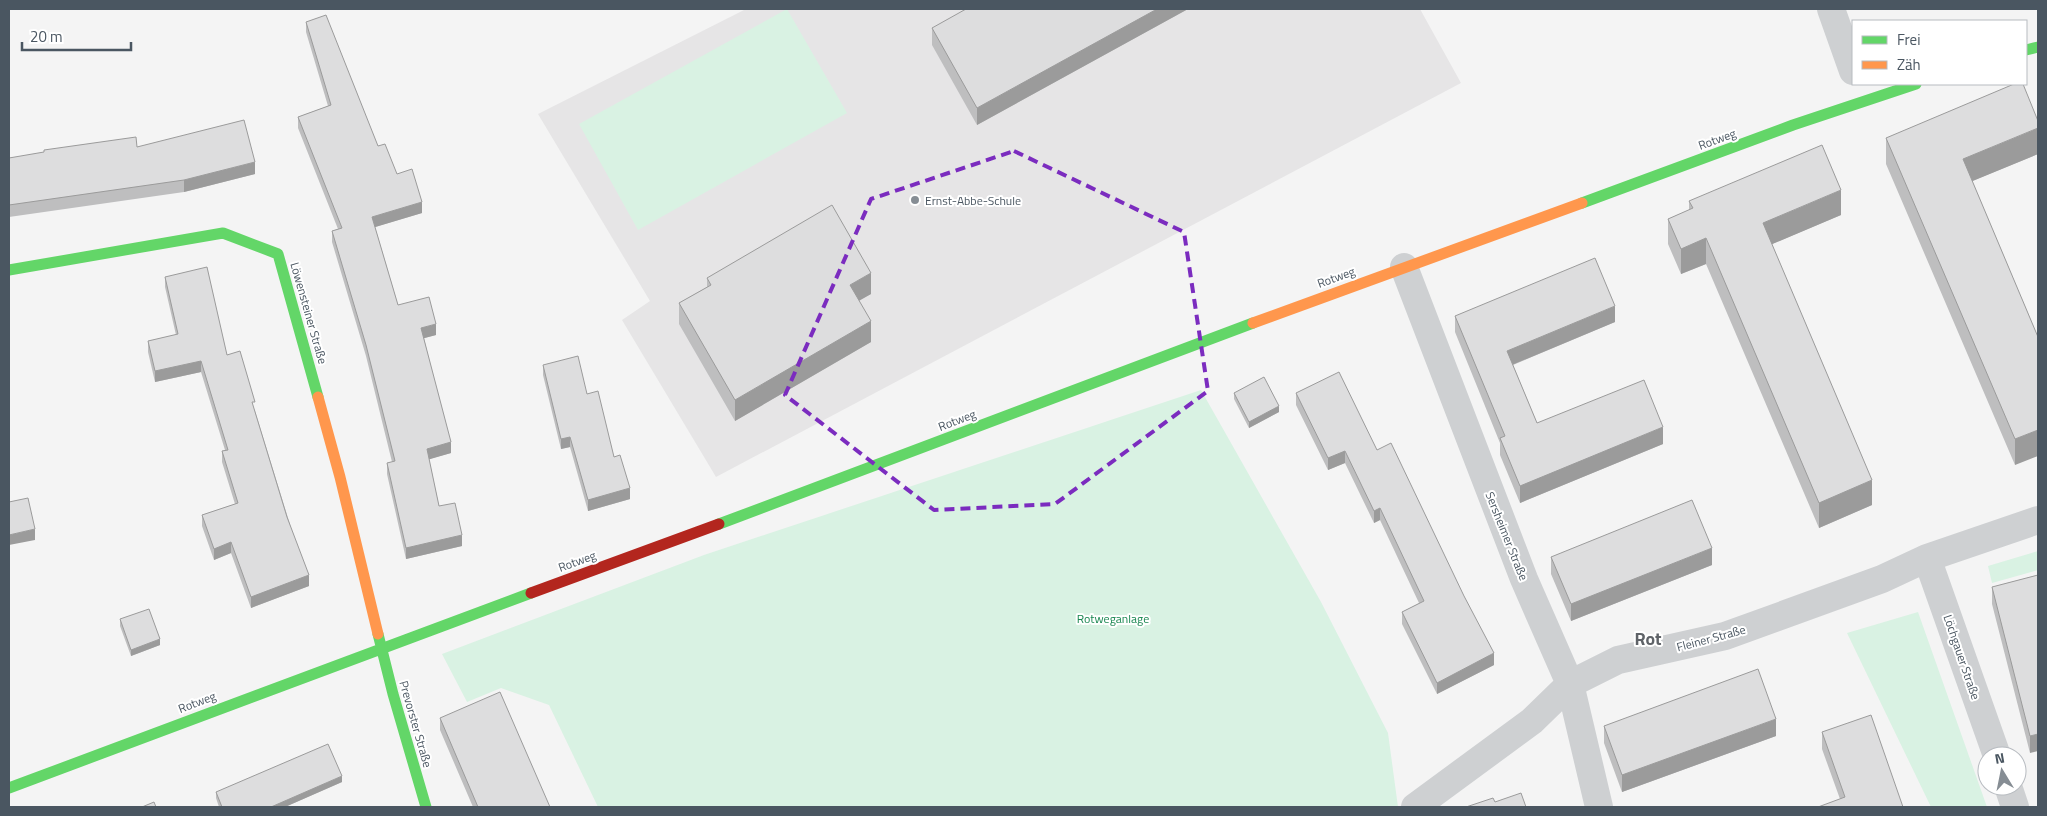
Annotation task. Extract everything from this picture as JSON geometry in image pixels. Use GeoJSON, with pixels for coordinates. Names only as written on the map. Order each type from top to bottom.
{"type":"FeatureCollection","features":[{"type":"Feature","properties":{"kind":"main road","name":"Rotweg"},"geometry":{"type":"LineString","coordinates":[[9,788],[381,648],[782,501],[1404,267],[1861,92],[1909,85]]}},
{"type":"Feature","properties":{"kind":"main road","name":"Löwensteiner Straße"},"geometry":{"type":"LineString","coordinates":[[9,270],[223,233],[278,254],[340,478],[381,648]]}},
{"type":"Feature","properties":{"kind":"main road","name":"Prevorster Straße"},"geometry":{"type":"LineString","coordinates":[[381,648],[426,807]]}},
{"type":"Feature","properties":{"kind":"street"},"geometry":{"type":"LineString","coordinates":[[1831,9],[1852,68]]}},
{"type":"Feature","properties":{"kind":"street","name":"Sersheimer Straße"},"geometry":{"type":"LineString","coordinates":[[1404,267],[1524,579],[1570,684],[1598,807]]}},
{"type":"Feature","properties":{"kind":"street","name":"Fleiner Straße"},"geometry":{"type":"LineString","coordinates":[[1415,807],[1532,720],[1570,684],[1618,660],[1726,636],[1882,579],[1927,558],[2038,520]]}},
{"type":"Feature","properties":{"kind":"street","name":"Löchgauer Straße"},"geometry":{"type":"LineString","coordinates":[[1927,558],[1993,746]]}},
{"type":"Feature","properties":{"kind":"highlighted area"},"geometry":{"type":"Polygon","coordinates":[[[1014,151],[1184,232],[1208,391],[1055,504],[934,510],[785,395],[871,199],[1014,151]]]}},
{"type":"Feature","properties":{"kind":"shaded area","name":"Ernst-Abbe-Schule"},"geometry":{"type":"Polygon","coordinates":[[[746,9],[1420,9],[1461,83],[716,477],[622,320],[650,301],[538,114],[746,9]]]}},
{"type":"Feature","properties":{"kind":"green space"},"geometry":{"type":"Polygon","coordinates":[[[787,9],[847,113],[638,230],[579,124],[787,9]]]}},
{"type":"Feature","properties":{"kind":"green space","name":"Rotweganlage"},"geometry":{"type":"Polygon","coordinates":[[[1201,390],[1321,602],[1388,733],[1398,807],[598,807],[549,705],[501,688],[467,702],[442,654],[704,555],[1201,390]]]}},
{"type":"Feature","properties":{"kind":"green space"},"geometry":{"type":"Polygon","coordinates":[[[2038,551],[2038,570],[1992,583],[1988,566],[2038,551]]]}},
{"type":"Feature","properties":{"kind":"green space"},"geometry":{"type":"Polygon","coordinates":[[[1918,612],[1977,779],[1977,796],[1983,796],[1987,807],[1931,807],[1847,633],[1918,612]]]}},
{"type":"Feature","properties":{"kind":"building"},"geometry":{"type":"Polygon","coordinates":[[[966,9],[1157,9],[977,108],[932,28],[966,9]]]}},
{"type":"Feature","properties":{"kind":"building"},"geometry":{"type":"Polygon","coordinates":[[[326,15],[378,146],[385,144],[397,174],[412,169],[422,202],[372,217],[398,305],[429,297],[436,324],[421,328],[451,442],[427,449],[439,506],[455,503],[462,535],[406,548],[387,463],[395,461],[366,345],[332,231],[342,228],[298,117],[331,105],[306,22],[326,15]]]}},
{"type":"Feature","properties":{"kind":"building"},"geometry":{"type":"Polygon","coordinates":[[[2012,85],[2023,85],[2038,121],[2038,128],[1963,159],[2038,337],[2038,430],[2015,439],[1886,138],[2012,85]]]}},
{"type":"Feature","properties":{"kind":"building"},"geometry":{"type":"Polygon","coordinates":[[[244,120],[255,162],[184,180],[9,205],[9,158],[44,152],[44,150],[136,137],[137,147],[244,120]]]}},
{"type":"Feature","properties":{"kind":"building"},"geometry":{"type":"Polygon","coordinates":[[[1822,145],[1841,190],[1763,223],[1872,480],[1819,503],[1706,238],[1681,249],[1668,219],[1693,208],[1689,201],[1822,145]]]}},
{"type":"Feature","properties":{"kind":"building"},"geometry":{"type":"Polygon","coordinates":[[[832,205],[871,273],[850,285],[871,321],[735,400],[679,303],[711,285],[707,278],[832,205]]]}},
{"type":"Feature","properties":{"kind":"building"},"geometry":{"type":"Polygon","coordinates":[[[1595,258],[1615,306],[1507,351],[1537,423],[1644,380],[1663,427],[1520,486],[1500,438],[1505,436],[1455,316],[1595,258]]]}},
{"type":"Feature","properties":{"kind":"building"},"geometry":{"type":"Polygon","coordinates":[[[207,267],[227,355],[240,351],[255,402],[252,402],[287,517],[309,575],[251,597],[231,542],[214,549],[202,515],[238,503],[222,451],[228,450],[201,361],[155,371],[148,341],[178,334],[165,277],[207,267]]]}},
{"type":"Feature","properties":{"kind":"building"},"geometry":{"type":"Polygon","coordinates":[[[578,356],[587,394],[598,391],[614,457],[620,455],[630,488],[588,500],[570,437],[561,439],[543,365],[578,356]]]}},
{"type":"Feature","properties":{"kind":"building"},"geometry":{"type":"Polygon","coordinates":[[[1339,372],[1377,450],[1391,443],[1464,596],[1494,653],[1437,683],[1402,612],[1424,601],[1380,508],[1374,511],[1345,451],[1328,458],[1296,393],[1339,372]]]}},
{"type":"Feature","properties":{"kind":"building"},"geometry":{"type":"Polygon","coordinates":[[[1264,377],[1279,406],[1249,422],[1234,393],[1264,377]]]}},
{"type":"Feature","properties":{"kind":"building"},"geometry":{"type":"Polygon","coordinates":[[[28,498],[35,529],[9,535],[9,502],[28,498]]]}},
{"type":"Feature","properties":{"kind":"building"},"geometry":{"type":"Polygon","coordinates":[[[1692,500],[1712,548],[1571,604],[1551,557],[1692,500]]]}},
{"type":"Feature","properties":{"kind":"building"},"geometry":{"type":"Polygon","coordinates":[[[2038,575],[2038,734],[2030,736],[1992,587],[2038,575]]]}},
{"type":"Feature","properties":{"kind":"building"},"geometry":{"type":"Polygon","coordinates":[[[149,609],[160,639],[131,650],[120,619],[149,609]]]}},
{"type":"Feature","properties":{"kind":"building"},"geometry":{"type":"Polygon","coordinates":[[[1758,669],[1776,719],[1622,775],[1604,726],[1758,669]]]}},
{"type":"Feature","properties":{"kind":"building"},"geometry":{"type":"Polygon","coordinates":[[[500,692],[550,807],[478,807],[440,718],[500,692]]]}},
{"type":"Feature","properties":{"kind":"building"},"geometry":{"type":"Polygon","coordinates":[[[1871,715],[1903,807],[1818,807],[1845,797],[1822,732],[1871,715]]]}},
{"type":"Feature","properties":{"kind":"building"},"geometry":{"type":"Polygon","coordinates":[[[328,744],[342,776],[271,807],[222,807],[216,792],[328,744]]]}},
{"type":"Feature","properties":{"kind":"building"},"geometry":{"type":"Polygon","coordinates":[[[1521,793],[1526,807],[1466,807],[1493,798],[1495,802],[1521,793]]]}},
{"type":"Feature","properties":{"kind":"building"},"geometry":{"type":"Polygon","coordinates":[[[154,802],[156,807],[142,807],[154,802]]]}},
{"type":"Feature","properties":{"kind":"traffic: fast"},"geometry":{"type":"LineString","coordinates":[[2027,50],[2038,47]]}},
{"type":"Feature","properties":{"kind":"traffic: fast"},"geometry":{"type":"LineString","coordinates":[[1582,203],[1793,125],[1913,85]]}},
{"type":"Feature","properties":{"kind":"traffic: fast"},"geometry":{"type":"LineString","coordinates":[[9,270],[223,233],[278,254],[318,397]]}},
{"type":"Feature","properties":{"kind":"traffic: fast"},"geometry":{"type":"LineString","coordinates":[[719,524],[1253,323]]}},
{"type":"Feature","properties":{"kind":"traffic: fast"},"geometry":{"type":"LineString","coordinates":[[9,788],[531,593]]}},
{"type":"Feature","properties":{"kind":"traffic: fast"},"geometry":{"type":"LineString","coordinates":[[378,634],[393,694],[426,807]]}},
{"type":"Feature","properties":{"kind":"traffic: slow"},"geometry":{"type":"LineString","coordinates":[[1253,323],[1582,203]]}},
{"type":"Feature","properties":{"kind":"traffic: slow"},"geometry":{"type":"LineString","coordinates":[[318,397],[340,477],[378,634]]}},
{"type":"Feature","properties":{"kind":"traffic: jam"},"geometry":{"type":"LineString","coordinates":[[531,593],[719,524]]}},
{"type":"Feature","properties":{"kind":"place","name":"Ernst-Abbe-Schule"},"geometry":{"type":"Point","coordinates":[915,200]}},
{"type":"Feature","properties":{"kind":"district","name":"Rot"},"geometry":{"type":"Point","coordinates":[1648,638]}}]}
